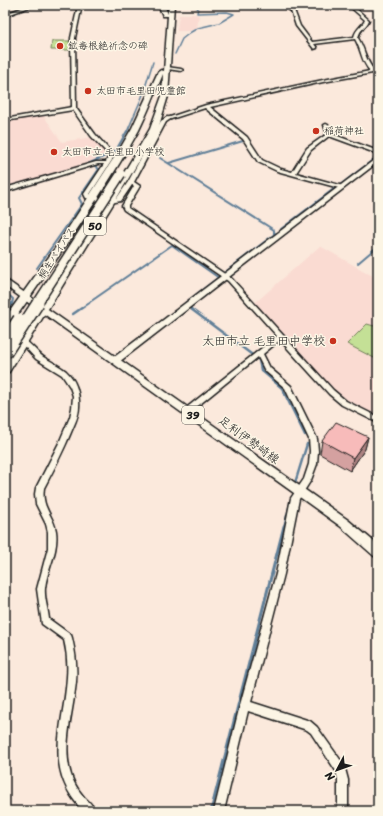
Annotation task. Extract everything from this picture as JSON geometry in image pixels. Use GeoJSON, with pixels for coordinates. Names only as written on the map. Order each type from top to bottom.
{"type":"FeatureCollection","features":[{"type":"Feature","properties":{"kind":"highway","name":"50"},"geometry":{"type":"LineString","coordinates":[[161,5],[168,15],[174,5]]}},
{"type":"Feature","properties":{"kind":"highway","name":"桐生バイパス"},"geometry":{"type":"LineString","coordinates":[[165,5],[168,15]]}},
{"type":"Feature","properties":{"kind":"highway","name":"桐生バイパス"},"geometry":{"type":"LineString","coordinates":[[5,339],[149,128],[158,104],[165,72],[168,15],[171,5]]}},
{"type":"Feature","properties":{"kind":"highway","name":"50"},"geometry":{"type":"LineString","coordinates":[[5,325],[60,248],[92,198],[136,128],[165,72]]}},
{"type":"Feature","properties":{"kind":"highway","name":"50"},"geometry":{"type":"LineString","coordinates":[[5,369],[154,129],[165,96],[165,72]]}},
{"type":"Feature","properties":{"kind":"highway","name":"桐生バイパス"},"geometry":{"type":"LineString","coordinates":[[5,354],[118,174]]}},
{"type":"Feature","properties":{"kind":"main road","name":"足利伊勢崎線"},"geometry":{"type":"LineString","coordinates":[[5,282],[344,523],[378,552]]}},
{"type":"Feature","properties":{"kind":"street"},"geometry":{"type":"LineString","coordinates":[[5,15],[25,6],[33,5]]}},
{"type":"Feature","properties":{"kind":"street"},"geometry":{"type":"LineString","coordinates":[[80,5],[73,38],[74,108],[93,135],[111,155],[108,163],[87,194],[88,197],[92,198],[110,201],[119,200],[131,182],[164,122],[169,118],[206,106],[323,81],[376,72]]}},
{"type":"Feature","properties":{"kind":"street"},"geometry":{"type":"LineString","coordinates":[[284,5],[293,11],[294,19],[305,37],[316,48]]}},
{"type":"Feature","properties":{"kind":"street"},"geometry":{"type":"LineString","coordinates":[[350,5],[367,20],[366,23],[356,32],[356,38],[362,48],[366,64],[376,72]]}},
{"type":"Feature","properties":{"kind":"street"},"geometry":{"type":"LineString","coordinates":[[311,43],[356,38]]}},
{"type":"Feature","properties":{"kind":"street"},"geometry":{"type":"LineString","coordinates":[[165,72],[181,70]]}},
{"type":"Feature","properties":{"kind":"street"},"geometry":{"type":"LineString","coordinates":[[206,106],[245,138],[260,161],[279,170],[342,187]]}},
{"type":"Feature","properties":{"kind":"street"},"geometry":{"type":"LineString","coordinates":[[5,120],[74,108]]}},
{"type":"Feature","properties":{"kind":"street"},"geometry":{"type":"LineString","coordinates":[[326,125],[330,135]]}},
{"type":"Feature","properties":{"kind":"street"},"geometry":{"type":"LineString","coordinates":[[293,174],[309,150],[327,135],[378,154]]}},
{"type":"Feature","properties":{"kind":"street"},"geometry":{"type":"LineString","coordinates":[[116,360],[223,276],[378,159]]}},
{"type":"Feature","properties":{"kind":"street"},"geometry":{"type":"LineString","coordinates":[[5,190],[98,163],[108,163]]}},
{"type":"Feature","properties":{"kind":"street"},"geometry":{"type":"LineString","coordinates":[[131,182],[137,186],[125,206],[126,209],[230,280],[338,398],[378,420]]}},
{"type":"Feature","properties":{"kind":"street"},"geometry":{"type":"LineString","coordinates":[[187,411],[280,336]]}},
{"type":"Feature","properties":{"kind":"street"},"geometry":{"type":"LineString","coordinates":[[5,339],[21,342],[36,353],[38,357],[64,373],[76,396],[76,408],[68,432],[40,488],[40,504],[50,524],[52,548],[41,589],[45,621],[68,638],[73,660],[62,755],[67,780],[79,799],[90,811]]}},
{"type":"Feature","properties":{"kind":"street"},"geometry":{"type":"LineString","coordinates":[[219,811],[245,705],[280,574],[295,498],[307,480],[313,464],[313,439],[288,386],[267,369],[256,356]]}},
{"type":"Feature","properties":{"kind":"street"},"geometry":{"type":"LineString","coordinates":[[245,705],[310,726],[314,730],[340,769],[343,780],[343,811]]}},
{"type":"Feature","properties":{"kind":"shaded area"},"geometry":{"type":"Polygon","coordinates":[[[179,15],[199,15],[197,28],[189,31],[177,31],[179,15]]]}},
{"type":"Feature","properties":{"kind":"shaded area","name":"太田市立 毛里田小学校"},"geometry":{"type":"Polygon","coordinates":[[[43,115],[62,142],[93,137],[103,148],[105,155],[85,165],[5,189],[5,121],[43,115]]]}},
{"type":"Feature","properties":{"kind":"shaded area","name":"太田市立 毛里田中学校"},"geometry":{"type":"Polygon","coordinates":[[[320,246],[378,279],[378,416],[347,401],[335,391],[255,303],[320,246]]]}},
{"type":"Feature","properties":{"kind":"green space"},"geometry":{"type":"Polygon","coordinates":[[[52,41],[70,41],[70,50],[51,50],[52,41]]]}},
{"type":"Feature","properties":{"kind":"green space"},"geometry":{"type":"Polygon","coordinates":[[[378,322],[378,360],[347,344],[367,324],[374,326],[378,322]]]}},
{"type":"Feature","properties":{"kind":"building"},"geometry":{"type":"Polygon","coordinates":[[[336,422],[368,437],[353,458],[322,441],[336,422]]]}},
{"type":"Feature","properties":{"kind":"waterway"},"geometry":{"type":"LineString","coordinates":[[175,54],[182,39],[191,32],[198,28],[219,23],[234,14],[227,12],[197,13],[198,8],[193,5]]}},
{"type":"Feature","properties":{"kind":"waterway"},"geometry":{"type":"LineString","coordinates":[[127,132],[142,97],[153,62]]}},
{"type":"Feature","properties":{"kind":"waterway"},"geometry":{"type":"LineString","coordinates":[[115,152],[127,131]]}},
{"type":"Feature","properties":{"kind":"waterway"},"geometry":{"type":"LineString","coordinates":[[169,163],[243,141]]}},
{"type":"Feature","properties":{"kind":"waterway"},"geometry":{"type":"LineString","coordinates":[[156,148],[159,151]]}},
{"type":"Feature","properties":{"kind":"waterway"},"geometry":{"type":"LineString","coordinates":[[86,165],[105,156]]}},
{"type":"Feature","properties":{"kind":"waterway"},"geometry":{"type":"LineString","coordinates":[[340,185],[378,156]]}},
{"type":"Feature","properties":{"kind":"waterway"},"geometry":{"type":"LineString","coordinates":[[160,158],[274,230],[274,235]]}},
{"type":"Feature","properties":{"kind":"waterway"},"geometry":{"type":"LineString","coordinates":[[37,268],[82,204],[79,198],[99,169],[95,166]]}},
{"type":"Feature","properties":{"kind":"waterway"},"geometry":{"type":"LineString","coordinates":[[281,229],[335,188]]}},
{"type":"Feature","properties":{"kind":"waterway"},"geometry":{"type":"LineString","coordinates":[[218,277],[274,235]]}},
{"type":"Feature","properties":{"kind":"waterway"},"geometry":{"type":"LineString","coordinates":[[87,304],[172,245],[218,277]]}},
{"type":"Feature","properties":{"kind":"waterway"},"geometry":{"type":"LineString","coordinates":[[358,263],[378,246]]}},
{"type":"Feature","properties":{"kind":"waterway"},"geometry":{"type":"LineString","coordinates":[[185,303],[218,277]]}},
{"type":"Feature","properties":{"kind":"waterway"},"geometry":{"type":"LineString","coordinates":[[5,292],[13,299],[12,304]]}},
{"type":"Feature","properties":{"kind":"waterway"},"geometry":{"type":"LineString","coordinates":[[5,315],[12,303]]}},
{"type":"Feature","properties":{"kind":"waterway"},"geometry":{"type":"LineString","coordinates":[[73,314],[89,303]]}},
{"type":"Feature","properties":{"kind":"waterway"},"geometry":{"type":"LineString","coordinates":[[191,309],[259,360],[261,370],[282,388],[305,435]]}},
{"type":"Feature","properties":{"kind":"waterway"},"geometry":{"type":"LineString","coordinates":[[295,483],[307,444]]}},
{"type":"Feature","properties":{"kind":"waterway"},"geometry":{"type":"LineString","coordinates":[[284,527],[290,504]]}},
{"type":"Feature","properties":{"kind":"waterway"},"geometry":{"type":"LineString","coordinates":[[211,811],[284,526]]}},
{"type":"Feature","properties":{"kind":"place","name":"鉱毒根絶祈念の碑"},"geometry":{"type":"Point","coordinates":[60,46]}},
{"type":"Feature","properties":{"kind":"place","name":"太田市毛里田児童館"},"geometry":{"type":"Point","coordinates":[88,91]}},
{"type":"Feature","properties":{"kind":"place","name":"稲荷神社"},"geometry":{"type":"Point","coordinates":[316,131]}},
{"type":"Feature","properties":{"kind":"place","name":"太田市立 毛里田小学校"},"geometry":{"type":"Point","coordinates":[54,152]}},
{"type":"Feature","properties":{"kind":"place","name":"太田市立 毛里田中学校"},"geometry":{"type":"Point","coordinates":[333,341]}}]}
